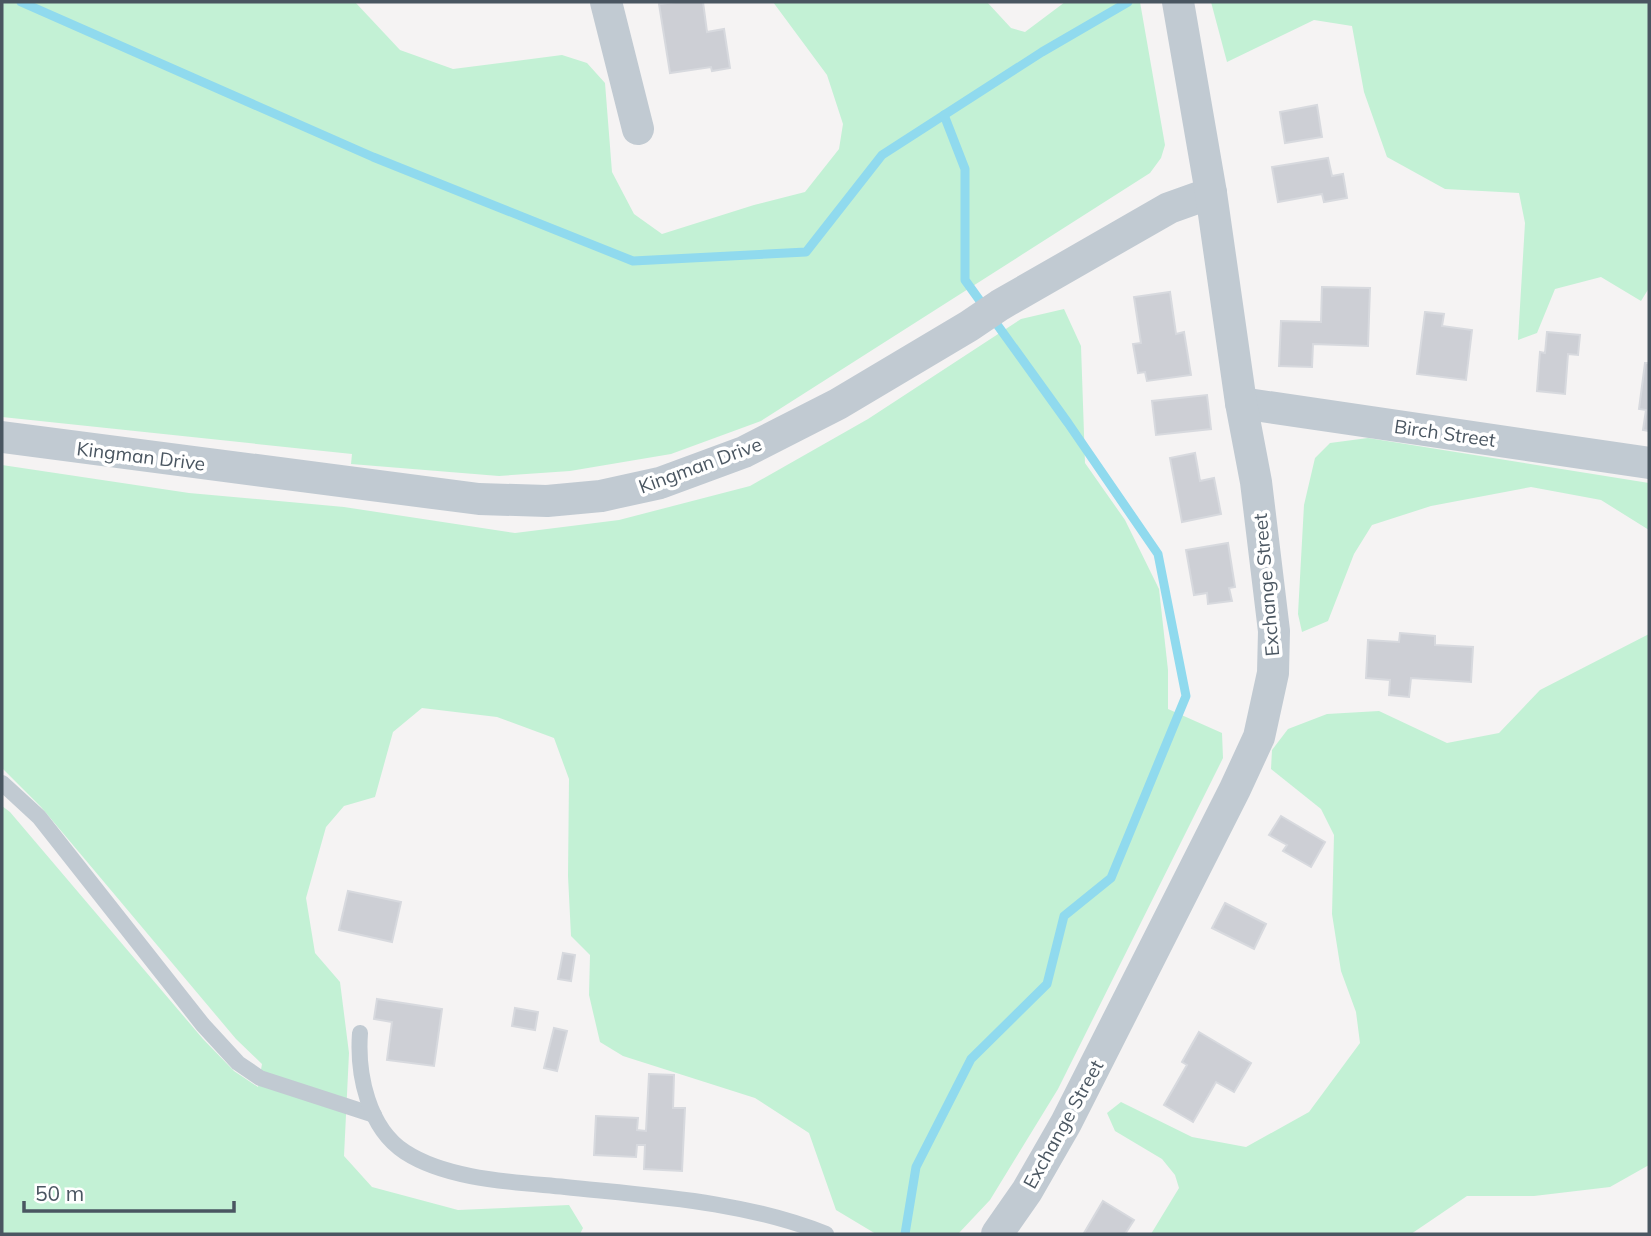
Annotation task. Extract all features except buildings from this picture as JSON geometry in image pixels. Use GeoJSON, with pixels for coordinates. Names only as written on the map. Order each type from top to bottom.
{"type":"FeatureCollection","features":[{"type":"Feature","properties":{"kind":"street"},"geometry":{"type":"LineString","coordinates":[[606,2],[638,129]]}},
{"type":"Feature","properties":{"kind":"street","name":"Exchange Street"},"geometry":{"type":"LineString","coordinates":[[998,1234],[1027,1191],[1083,1089],[1235,789],[1259,737],[1273,673],[1274,631],[1256,482],[1241,403],[1211,193],[1178,3]]}},
{"type":"Feature","properties":{"kind":"street","name":"Kingman Drive"},"geometry":{"type":"LineString","coordinates":[[2,438],[479,499],[547,501],[601,496],[660,483],[744,452],[838,404],[1000,305],[1169,208],[1211,193]]}},
{"type":"Feature","properties":{"kind":"street","name":"Birch Street"},"geometry":{"type":"LineString","coordinates":[[1241,403],[1649,463]]}},
{"type":"Feature","properties":{"kind":"lane"},"geometry":{"type":"LineString","coordinates":[[2,783],[39,817],[203,1025],[239,1063],[260,1078],[374,1115]]}},
{"type":"Feature","properties":{"kind":"lane"},"geometry":{"type":"LineString","coordinates":[[360,1033],[360,1069],[367,1097],[380,1127],[404,1152],[438,1168],[487,1178],[708,1202],[772,1217],[826,1234]]}},
{"type":"Feature","properties":{"kind":"green space"},"geometry":{"type":"Polygon","coordinates":[[[2,2],[355,2],[400,50],[453,69],[562,55],[587,63],[605,83],[612,172],[634,214],[662,234],[805,192],[839,149],[843,124],[827,75],[773,2],[987,2],[1011,28],[1025,32],[1065,2],[1140,2],[1165,145],[1161,158],[1150,173],[761,421],[671,454],[570,471],[499,476],[351,464],[352,454],[2,417],[2,2]]]}},
{"type":"Feature","properties":{"kind":"green space"},"geometry":{"type":"Polygon","coordinates":[[[1211,2],[1649,2],[1649,288],[1641,301],[1601,277],[1555,289],[1537,333],[1518,340],[1525,223],[1519,193],[1445,189],[1387,157],[1364,92],[1352,26],[1314,20],[1227,62],[1211,2]]]}},
{"type":"Feature","properties":{"kind":"green space"},"geometry":{"type":"Polygon","coordinates":[[[1064,309],[1081,346],[1085,463],[1125,520],[1159,589],[1168,670],[1168,709],[1222,733],[1223,758],[1058,1089],[990,1200],[958,1234],[876,1234],[836,1210],[809,1133],[755,1098],[623,1056],[600,1042],[589,995],[590,955],[571,936],[568,876],[569,779],[554,738],[497,717],[422,708],[393,732],[375,797],[344,806],[326,827],[306,898],[315,953],[340,982],[349,1053],[344,1156],[372,1187],[458,1210],[569,1205],[583,1228],[580,1234],[2,1234],[2,806],[10,812],[203,1039],[234,1071],[258,1087],[262,1064],[236,1039],[41,807],[2,768],[2,465],[189,493],[344,507],[515,533],[619,520],[750,486],[868,419],[1021,319],[1064,309]]]}},
{"type":"Feature","properties":{"kind":"green space"},"geometry":{"type":"Polygon","coordinates":[[[1368,438],[1649,483],[1649,530],[1601,500],[1531,487],[1431,506],[1372,525],[1354,554],[1328,621],[1302,632],[1298,614],[1304,505],[1315,458],[1330,443],[1368,438]]]}},
{"type":"Feature","properties":{"kind":"green space"},"geometry":{"type":"Polygon","coordinates":[[[1649,634],[1649,1165],[1610,1187],[1534,1196],[1467,1196],[1411,1234],[1151,1234],[1179,1188],[1175,1175],[1162,1159],[1115,1131],[1107,1113],[1121,1102],[1192,1137],[1246,1147],[1309,1112],[1360,1043],[1356,1012],[1341,971],[1332,914],[1334,835],[1321,809],[1271,769],[1272,750],[1288,729],[1327,714],[1379,711],[1447,743],[1499,733],[1540,690],[1649,634]]]}},
{"type":"Feature","properties":{"kind":"waterway"},"geometry":{"type":"LineString","coordinates":[[21,2],[373,157],[633,261],[806,252],[882,155],[1042,52],[1128,2]]}},
{"type":"Feature","properties":{"kind":"waterway"},"geometry":{"type":"LineString","coordinates":[[905,1234],[916,1167],[971,1059],[1047,984],[1064,916],[1111,878],[1186,696],[1158,554],[965,280],[965,169],[944,115]]}}]}
